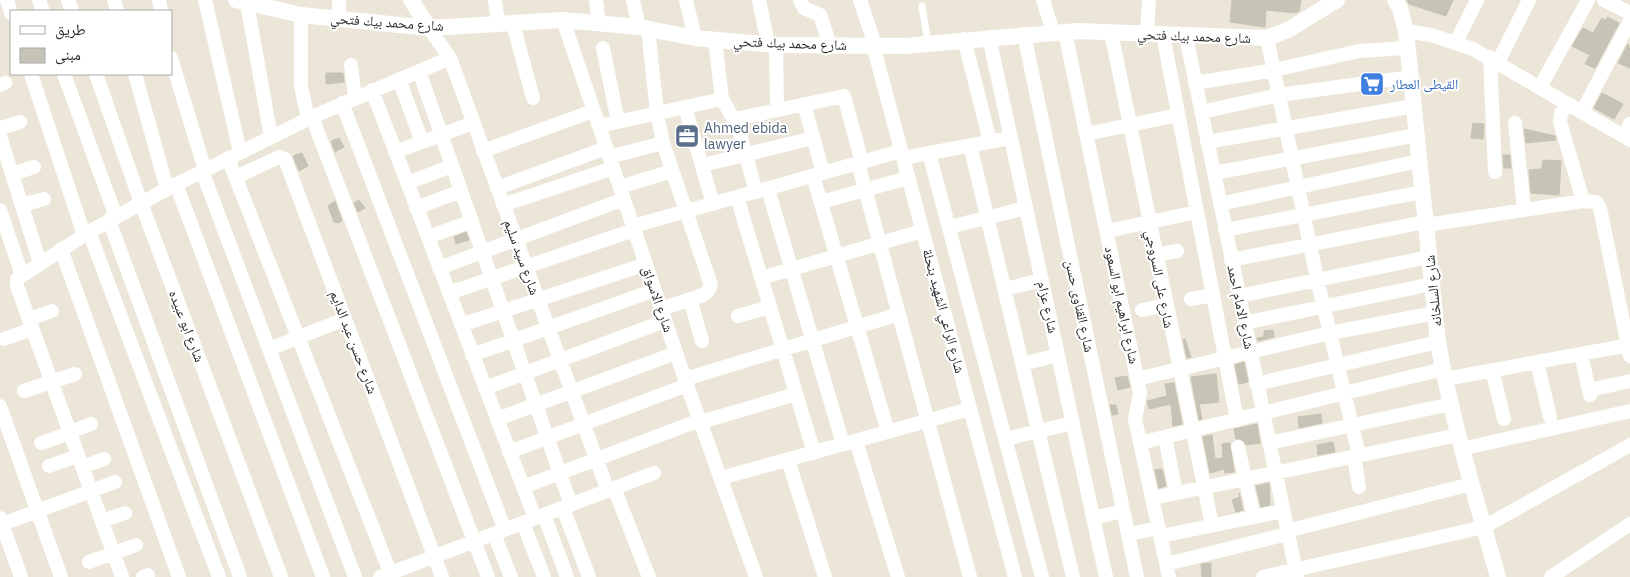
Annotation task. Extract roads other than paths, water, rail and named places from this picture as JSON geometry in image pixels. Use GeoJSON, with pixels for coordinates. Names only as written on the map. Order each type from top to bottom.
{"type":"FeatureCollection","features":[{"type":"Feature","properties":{"kind":"street"},"geometry":{"type":"LineString","coordinates":[[205,0],[239,153],[236,177],[387,576],[434,556],[654,473]]}},
{"type":"Feature","properties":{"kind":"street"},"geometry":{"type":"LineString","coordinates":[[339,0],[339,19]]}},
{"type":"Feature","properties":{"kind":"street"},"geometry":{"type":"LineString","coordinates":[[411,0],[429,28]]}},
{"type":"Feature","properties":{"kind":"street"},"geometry":{"type":"LineString","coordinates":[[495,0],[533,98]]}},
{"type":"Feature","properties":{"kind":"street"},"geometry":{"type":"LineString","coordinates":[[596,0],[599,24]]}},
{"type":"Feature","properties":{"kind":"street"},"geometry":{"type":"LineString","coordinates":[[485,388],[560,360],[663,315],[690,299],[704,295],[711,285],[688,211],[663,143],[643,28],[633,0]]}},
{"type":"Feature","properties":{"kind":"street"},"geometry":{"type":"LineString","coordinates":[[686,0],[695,38]]}},
{"type":"Feature","properties":{"kind":"street"},"geometry":{"type":"LineString","coordinates":[[759,0],[772,45],[777,110]]}},
{"type":"Feature","properties":{"kind":"street"},"geometry":{"type":"LineString","coordinates":[[800,0],[804,8],[820,15]]}},
{"type":"Feature","properties":{"kind":"street"},"geometry":{"type":"LineString","coordinates":[[817,0],[830,45]]}},
{"type":"Feature","properties":{"kind":"street","name":"شارع الراعي الشهيد بنحلة"},"geometry":{"type":"LineString","coordinates":[[860,0],[874,45],[1015,577]]}},
{"type":"Feature","properties":{"kind":"street","name":"شارع ابراهيم ابو السعود"},"geometry":{"type":"LineString","coordinates":[[1043,0],[1059,32],[1086,134],[1137,379],[1140,401],[1135,419],[1168,570]]}},
{"type":"Feature","properties":{"kind":"street"},"geometry":{"type":"LineString","coordinates":[[1149,0],[1155,34],[1178,115],[1237,420]]}},
{"type":"Feature","properties":{"kind":"street","name":"شارع محمد بيك فتحي"},"geometry":{"type":"LineString","coordinates":[[242,1],[301,15],[429,28],[563,20],[643,28],[695,38],[772,45],[874,45],[928,44],[1059,32],[1267,38],[1288,30],[1337,0]]}},
{"type":"Feature","properties":{"kind":"street","name":"شارع السلخانه"},"geometry":{"type":"LineString","coordinates":[[1395,0],[1400,8],[1406,31],[1438,342],[1460,442],[1498,577]]}},
{"type":"Feature","properties":{"kind":"street"},"geometry":{"type":"LineString","coordinates":[[1456,42],[1477,0]]}},
{"type":"Feature","properties":{"kind":"street"},"geometry":{"type":"LineString","coordinates":[[1495,172],[1494,60],[1529,0]]}},
{"type":"Feature","properties":{"kind":"street"},"geometry":{"type":"LineString","coordinates":[[1540,87],[1588,0]]}},
{"type":"Feature","properties":{"kind":"street"},"geometry":{"type":"LineString","coordinates":[[1604,0],[1630,13]]}},
{"type":"Feature","properties":{"kind":"street"},"geometry":{"type":"LineString","coordinates":[[242,1],[271,137]]}},
{"type":"Feature","properties":{"kind":"street"},"geometry":{"type":"LineString","coordinates":[[301,15],[301,86],[310,118],[488,577]]}},
{"type":"Feature","properties":{"kind":"street","name":"شارع الاسواق"},"geometry":{"type":"LineString","coordinates":[[563,20],[686,382],[756,577]]}},
{"type":"Feature","properties":{"kind":"street"},"geometry":{"type":"LineString","coordinates":[[1582,112],[1630,21]]}},
{"type":"Feature","properties":{"kind":"street","name":"شارع سيد سليم"},"geometry":{"type":"LineString","coordinates":[[429,28],[450,58],[597,459],[650,577]]}},
{"type":"Feature","properties":{"kind":"street"},"geometry":{"type":"LineString","coordinates":[[1406,31],[1431,34],[1456,42],[1494,60],[1582,112],[1628,134]]}},
{"type":"Feature","properties":{"kind":"street","name":"شارع على السروجي"},"geometry":{"type":"LineString","coordinates":[[1111,32],[1178,368],[1212,525]]}},
{"type":"Feature","properties":{"kind":"street","name":"شارع القناوى حسن"},"geometry":{"type":"LineString","coordinates":[[1024,34],[1138,577]]}},
{"type":"Feature","properties":{"kind":"street","name":"شارع الامام احمد"},"geometry":{"type":"LineString","coordinates":[[1186,36],[1296,573]]}},
{"type":"Feature","properties":{"kind":"street","name":"شارع عزام"},"geometry":{"type":"LineString","coordinates":[[989,37],[1106,577]]}},
{"type":"Feature","properties":{"kind":"street"},"geometry":{"type":"LineString","coordinates":[[1267,38],[1317,279],[1352,425],[1359,487]]}},
{"type":"Feature","properties":{"kind":"street"},"geometry":{"type":"LineString","coordinates":[[715,39],[722,99],[735,119],[745,154],[762,190],[792,269],[812,340],[898,577]]}},
{"type":"Feature","properties":{"kind":"street"},"geometry":{"type":"LineString","coordinates":[[964,40],[990,141]]}},
{"type":"Feature","properties":{"kind":"street"},"geometry":{"type":"LineString","coordinates":[[603,48],[618,122]]}},
{"type":"Feature","properties":{"kind":"street"},"geometry":{"type":"LineString","coordinates":[[1195,82],[1274,70],[1359,51],[1408,48]]}},
{"type":"Feature","properties":{"kind":"street"},"geometry":{"type":"LineString","coordinates":[[122,577],[17,286],[20,276],[87,233],[172,186],[348,100],[450,58]]}},
{"type":"Feature","properties":{"kind":"street"},"geometry":{"type":"LineString","coordinates":[[172,62],[203,171],[355,577]]}},
{"type":"Feature","properties":{"kind":"street"},"geometry":{"type":"LineString","coordinates":[[351,65],[348,100],[499,532],[511,577]]}},
{"type":"Feature","properties":{"kind":"street"},"geometry":{"type":"LineString","coordinates":[[419,70],[560,473],[567,506],[589,577]]}},
{"type":"Feature","properties":{"kind":"street"},"geometry":{"type":"LineString","coordinates":[[31,75],[87,233],[219,577]]}},
{"type":"Feature","properties":{"kind":"street"},"geometry":{"type":"LineString","coordinates":[[64,75],[112,219],[240,577]]}},
{"type":"Feature","properties":{"kind":"street","name":"شارع ابو عبيده"},"geometry":{"type":"LineString","coordinates":[[96,75],[141,202],[281,577]]}},
{"type":"Feature","properties":{"kind":"street"},"geometry":{"type":"LineString","coordinates":[[135,75],[172,186],[323,577]]}},
{"type":"Feature","properties":{"kind":"street"},"geometry":{"type":"LineString","coordinates":[[1201,112],[1279,95],[1410,77]]}},
{"type":"Feature","properties":{"kind":"street"},"geometry":{"type":"LineString","coordinates":[[399,79],[422,142]]}},
{"type":"Feature","properties":{"kind":"street"},"geometry":{"type":"LineString","coordinates":[[372,90],[523,487],[534,519],[544,577]]}},
{"type":"Feature","properties":{"kind":"street"},"geometry":{"type":"LineString","coordinates":[[735,119],[841,95],[846,98],[865,190],[969,577]]}},
{"type":"Feature","properties":{"kind":"street"},"geometry":{"type":"LineString","coordinates":[[599,126],[722,99]]}},
{"type":"Feature","properties":{"kind":"street"},"geometry":{"type":"LineString","coordinates":[[804,104],[813,138],[821,202],[888,432]]}},
{"type":"Feature","properties":{"kind":"street"},"geometry":{"type":"LineString","coordinates":[[1569,104],[1561,113],[1560,122],[1583,201]]}},
{"type":"Feature","properties":{"kind":"street"},"geometry":{"type":"LineString","coordinates":[[1207,142],[1414,106]]}},
{"type":"Feature","properties":{"kind":"street"},"geometry":{"type":"LineString","coordinates":[[685,107],[713,204]]}},
{"type":"Feature","properties":{"kind":"street"},"geometry":{"type":"LineString","coordinates":[[483,151],[594,111]]}},
{"type":"Feature","properties":{"kind":"street"},"geometry":{"type":"LineString","coordinates":[[1086,134],[1178,115]]}},
{"type":"Feature","properties":{"kind":"street"},"geometry":{"type":"LineString","coordinates":[[0,128],[20,122]]}},
{"type":"Feature","properties":{"kind":"street"},"geometry":{"type":"LineString","coordinates":[[395,152],[473,122]]}},
{"type":"Feature","properties":{"kind":"street"},"geometry":{"type":"LineString","coordinates":[[1515,123],[1524,210]]}},
{"type":"Feature","properties":{"kind":"street"},"geometry":{"type":"LineString","coordinates":[[1214,173],[1416,135]]}},
{"type":"Feature","properties":{"kind":"street"},"geometry":{"type":"LineString","coordinates":[[0,136],[40,263]]}},
{"type":"Feature","properties":{"kind":"street"},"geometry":{"type":"LineString","coordinates":[[702,165],[813,138]]}},
{"type":"Feature","properties":{"kind":"street"},"geometry":{"type":"LineString","coordinates":[[449,294],[634,228],[818,174],[902,154],[929,153],[1010,138]]}},
{"type":"Feature","properties":{"kind":"street"},"geometry":{"type":"LineString","coordinates":[[497,188],[663,143]]}},
{"type":"Feature","properties":{"kind":"street"},"geometry":{"type":"LineString","coordinates":[[970,144],[1074,577]]}},
{"type":"Feature","properties":{"kind":"street"},"geometry":{"type":"LineString","coordinates":[[239,153],[256,168]]}},
{"type":"Feature","properties":{"kind":"street"},"geometry":{"type":"LineString","coordinates":[[929,153],[1042,577]]}},
{"type":"Feature","properties":{"kind":"street","name":"شارع حسن عبد الدايم"},"geometry":{"type":"LineString","coordinates":[[236,177],[279,157],[285,159],[442,577]]}},
{"type":"Feature","properties":{"kind":"street"},"geometry":{"type":"LineString","coordinates":[[503,205],[609,158]]}},
{"type":"Feature","properties":{"kind":"street"},"geometry":{"type":"LineString","coordinates":[[1220,204],[1419,161]]}},
{"type":"Feature","properties":{"kind":"street"},"geometry":{"type":"LineString","coordinates":[[407,183],[452,166]]}},
{"type":"Feature","properties":{"kind":"street"},"geometry":{"type":"LineString","coordinates":[[12,174],[34,167]]}},
{"type":"Feature","properties":{"kind":"street"},"geometry":{"type":"LineString","coordinates":[[439,268],[516,239],[672,170]]}},
{"type":"Feature","properties":{"kind":"street"},"geometry":{"type":"LineString","coordinates":[[821,202],[908,178]]}},
{"type":"Feature","properties":{"kind":"street"},"geometry":{"type":"LineString","coordinates":[[416,208],[461,191]]}},
{"type":"Feature","properties":{"kind":"street"},"geometry":{"type":"LineString","coordinates":[[1225,230],[1422,192]]}},
{"type":"Feature","properties":{"kind":"street"},"geometry":{"type":"LineString","coordinates":[[737,197],[814,452]]}},
{"type":"Feature","properties":{"kind":"street"},"geometry":{"type":"LineString","coordinates":[[22,205],[44,199]]}},
{"type":"Feature","properties":{"kind":"street"},"geometry":{"type":"LineString","coordinates":[[1140,443],[1344,394],[1444,374],[1492,370],[1581,354],[1629,349],[1600,208],[1592,201],[1426,224],[1231,260]]}},
{"type":"Feature","properties":{"kind":"street"},"geometry":{"type":"LineString","coordinates":[[949,227],[1026,208]]}},
{"type":"Feature","properties":{"kind":"street"},"geometry":{"type":"LineString","coordinates":[[0,210],[5,242],[20,276]]}},
{"type":"Feature","properties":{"kind":"street"},"geometry":{"type":"LineString","coordinates":[[1106,231],[1197,212]]}},
{"type":"Feature","properties":{"kind":"street"},"geometry":{"type":"LineString","coordinates":[[428,237],[472,221]]}},
{"type":"Feature","properties":{"kind":"street"},"geometry":{"type":"LineString","coordinates":[[761,278],[922,231]]}},
{"type":"Feature","properties":{"kind":"street"},"geometry":{"type":"LineString","coordinates":[[62,249],[180,577]]}},
{"type":"Feature","properties":{"kind":"street"},"geometry":{"type":"LineString","coordinates":[[1156,255],[1177,251]]}},
{"type":"Feature","properties":{"kind":"street"},"geometry":{"type":"LineString","coordinates":[[1239,296],[1429,257]]}},
{"type":"Feature","properties":{"kind":"street"},"geometry":{"type":"LineString","coordinates":[[461,325],[646,264]]}},
{"type":"Feature","properties":{"kind":"street"},"geometry":{"type":"LineString","coordinates":[[1005,289],[1042,280]]}},
{"type":"Feature","properties":{"kind":"street"},"geometry":{"type":"LineString","coordinates":[[1244,323],[1432,284]]}},
{"type":"Feature","properties":{"kind":"street"},"geometry":{"type":"LineString","coordinates":[[472,355],[655,290]]}},
{"type":"Feature","properties":{"kind":"street"},"geometry":{"type":"LineString","coordinates":[[1191,299],[1213,295]]}},
{"type":"Feature","properties":{"kind":"street"},"geometry":{"type":"LineString","coordinates":[[690,299],[702,341]]}},
{"type":"Feature","properties":{"kind":"street"},"geometry":{"type":"LineString","coordinates":[[1142,310],[1166,305]]}},
{"type":"Feature","properties":{"kind":"street"},"geometry":{"type":"LineString","coordinates":[[738,316],[770,307]]}},
{"type":"Feature","properties":{"kind":"street"},"geometry":{"type":"LineString","coordinates":[[4,339],[52,311]]}},
{"type":"Feature","properties":{"kind":"street"},"geometry":{"type":"LineString","coordinates":[[1137,379],[1250,350],[1435,313]]}},
{"type":"Feature","properties":{"kind":"street"},"geometry":{"type":"LineString","coordinates":[[510,452],[686,382],[783,349],[899,314]]}},
{"type":"Feature","properties":{"kind":"street"},"geometry":{"type":"LineString","coordinates":[[269,349],[345,319]]}},
{"type":"Feature","properties":{"kind":"street"},"geometry":{"type":"LineString","coordinates":[[1256,384],[1438,342]]}},
{"type":"Feature","properties":{"kind":"street"},"geometry":{"type":"LineString","coordinates":[[497,418],[676,353]]}},
{"type":"Feature","properties":{"kind":"street"},"geometry":{"type":"LineString","coordinates":[[1581,354],[1589,392],[1630,381]]}},
{"type":"Feature","properties":{"kind":"street"},"geometry":{"type":"LineString","coordinates":[[1023,364],[1058,355]]}},
{"type":"Feature","properties":{"kind":"street"},"geometry":{"type":"LineString","coordinates":[[1537,362],[1550,417]]}},
{"type":"Feature","properties":{"kind":"street"},"geometry":{"type":"LineString","coordinates":[[1492,370],[1504,418]]}},
{"type":"Feature","properties":{"kind":"street"},"geometry":{"type":"LineString","coordinates":[[24,392],[75,374]]}},
{"type":"Feature","properties":{"kind":"street"},"geometry":{"type":"LineString","coordinates":[[523,487],[700,421],[796,394]]}},
{"type":"Feature","properties":{"kind":"street"},"geometry":{"type":"LineString","coordinates":[[1269,443],[1451,404]]}},
{"type":"Feature","properties":{"kind":"street"},"geometry":{"type":"LineString","coordinates":[[0,406],[61,577]]}},
{"type":"Feature","properties":{"kind":"street"},"geometry":{"type":"LineString","coordinates":[[721,478],[970,409]]}},
{"type":"Feature","properties":{"kind":"street"},"geometry":{"type":"LineString","coordinates":[[1153,498],[1356,456],[1460,442],[1630,411]]}},
{"type":"Feature","properties":{"kind":"street"},"geometry":{"type":"LineString","coordinates":[[1005,438],[1072,423]]}},
{"type":"Feature","properties":{"kind":"street"},"geometry":{"type":"LineString","coordinates":[[41,442],[91,424]]}},
{"type":"Feature","properties":{"kind":"street"},"geometry":{"type":"LineString","coordinates":[[1165,437],[1176,493]]}},
{"type":"Feature","properties":{"kind":"street"},"geometry":{"type":"LineString","coordinates":[[1263,577],[1296,573],[1484,527],[1630,445]]}},
{"type":"Feature","properties":{"kind":"street"},"geometry":{"type":"LineString","coordinates":[[1238,447],[1254,517]]}},
{"type":"Feature","properties":{"kind":"street"},"geometry":{"type":"LineString","coordinates":[[49,466],[104,459]]}},
{"type":"Feature","properties":{"kind":"street"},"geometry":{"type":"LineString","coordinates":[[788,460],[825,577]]}},
{"type":"Feature","properties":{"kind":"street"},"geometry":{"type":"LineString","coordinates":[[21,577],[1,522],[116,482]]}},
{"type":"Feature","properties":{"kind":"street"},"geometry":{"type":"LineString","coordinates":[[1168,570],[1287,532],[1471,484]]}},
{"type":"Feature","properties":{"kind":"street"},"geometry":{"type":"LineString","coordinates":[[1093,518],[1123,511]]}},
{"type":"Feature","properties":{"kind":"street"},"geometry":{"type":"LineString","coordinates":[[1128,534],[1212,525],[1283,511]]}},
{"type":"Feature","properties":{"kind":"street"},"geometry":{"type":"LineString","coordinates":[[102,521],[125,512]]}},
{"type":"Feature","properties":{"kind":"street"},"geometry":{"type":"LineString","coordinates":[[534,519],[568,577]]}},
{"type":"Feature","properties":{"kind":"street"},"geometry":{"type":"LineString","coordinates":[[1551,577],[1630,524]]}},
{"type":"Feature","properties":{"kind":"street"},"geometry":{"type":"LineString","coordinates":[[89,562],[136,545]]}},
{"type":"Feature","properties":{"kind":"lane"},"geometry":{"type":"LineString","coordinates":[[922,6],[928,44]]}},
{"type":"Feature","properties":{"kind":"place","name":"القيطى العطار"},"geometry":{"type":"Point","coordinates":[1372,84]}},
{"type":"Feature","properties":{"kind":"place","name":"Ahmed ebida lawyer"},"geometry":{"type":"Point","coordinates":[687,136]}}]}
